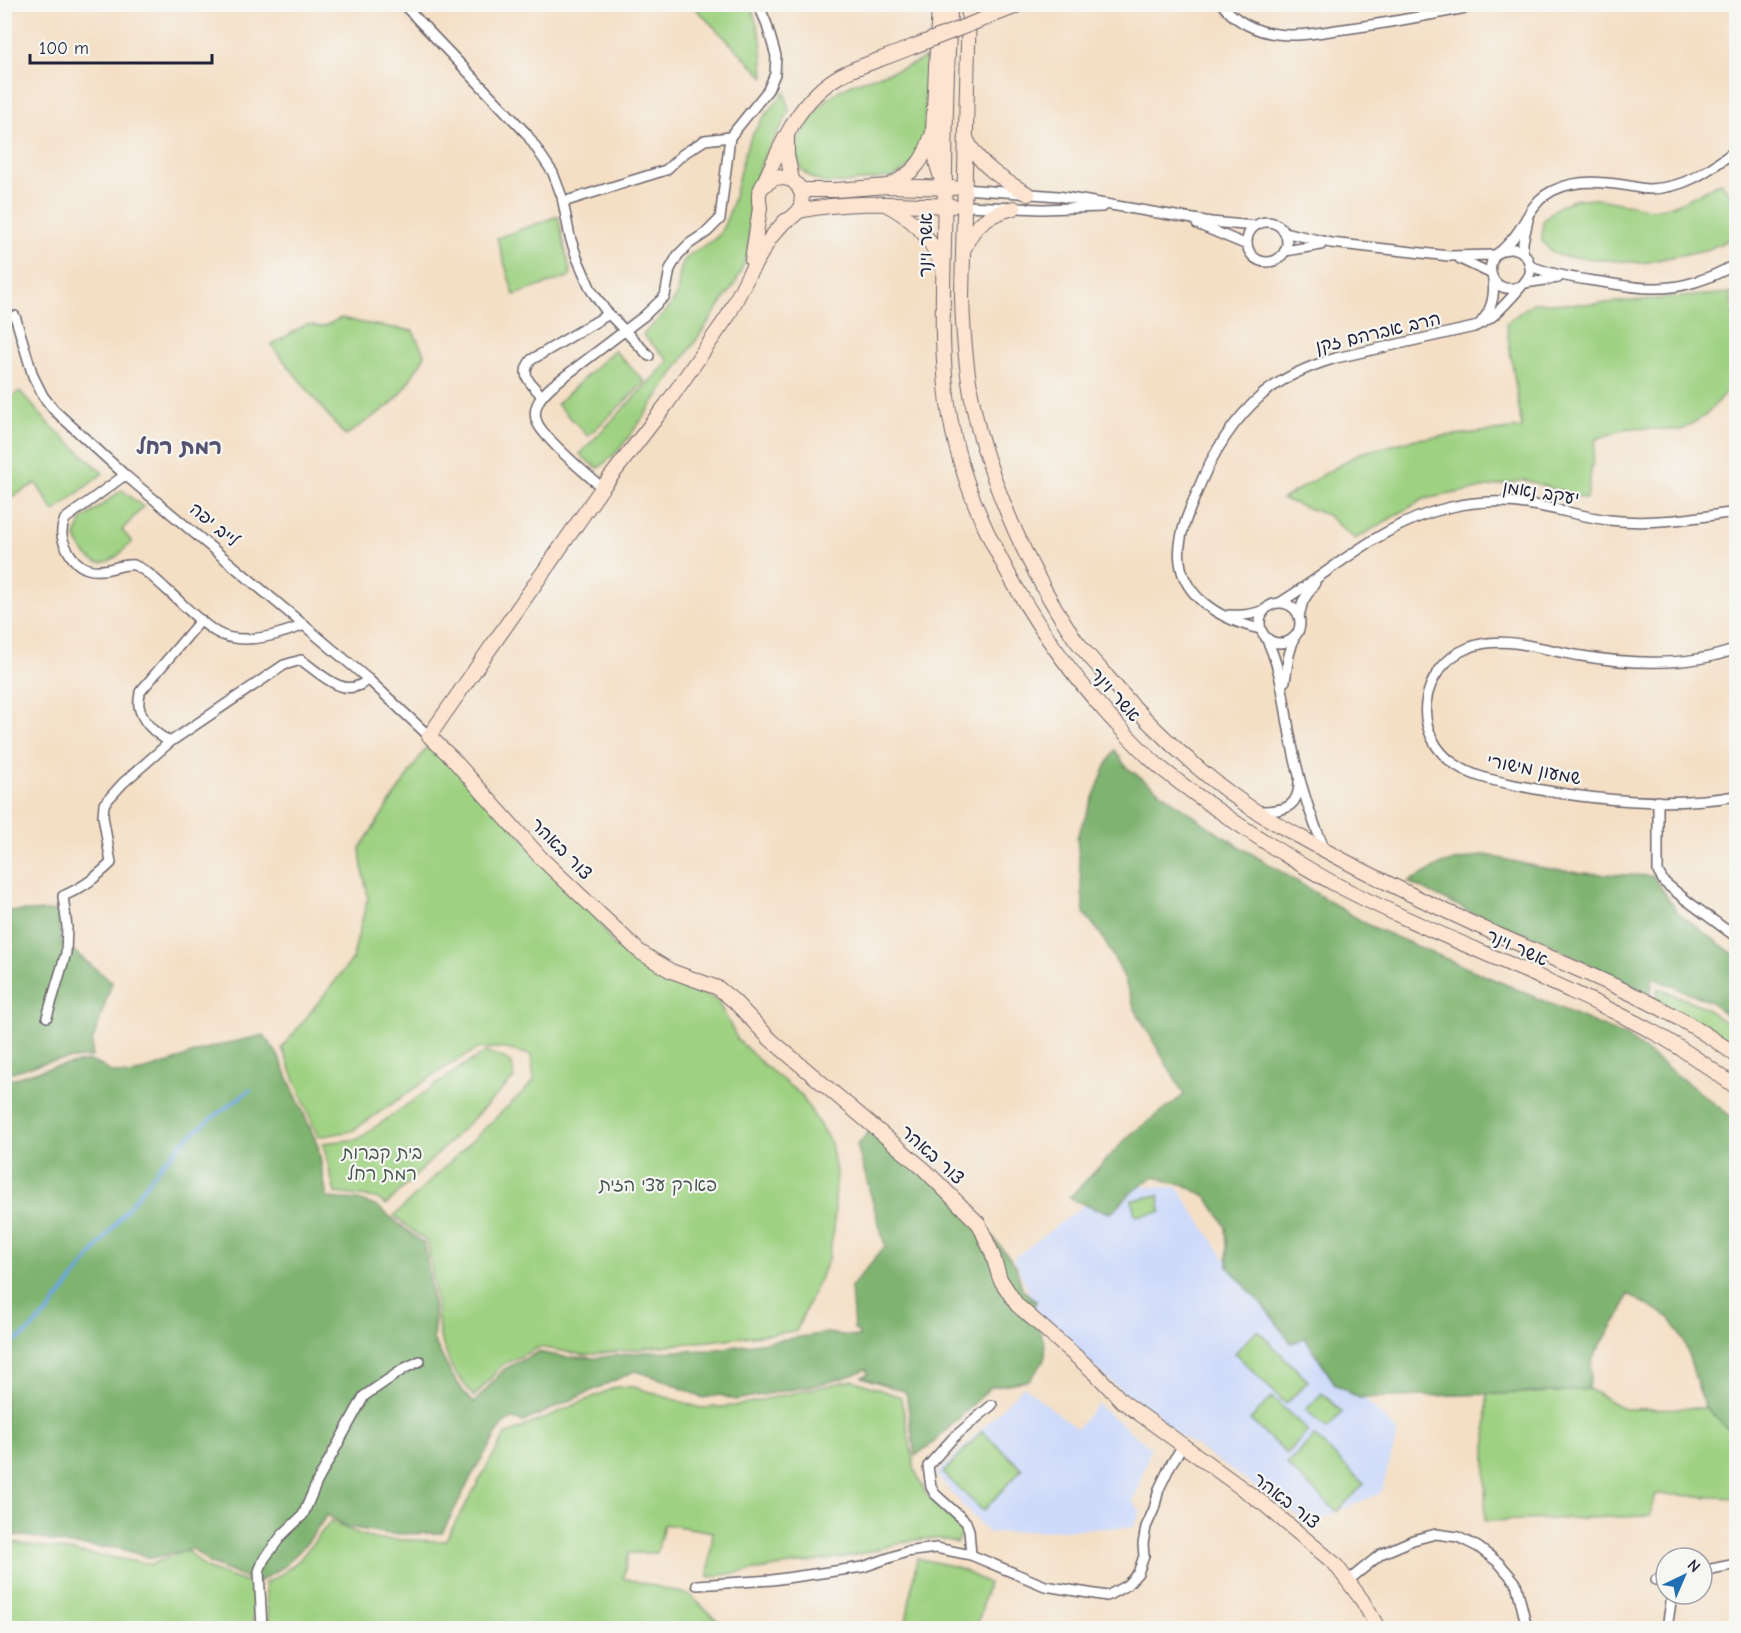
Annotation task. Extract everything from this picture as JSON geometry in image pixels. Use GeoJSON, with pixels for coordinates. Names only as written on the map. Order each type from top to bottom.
{"type":"FeatureCollection","features":[{"type":"Feature","properties":{"kind":"main road"},"geometry":{"type":"LineString","coordinates":[[939,4],[933,132],[937,165],[945,188]]}},
{"type":"Feature","properties":{"kind":"main road","name":"אשר וינר"},"geometry":{"type":"LineString","coordinates":[[950,4],[943,332],[946,387],[952,430],[978,512],[1011,580],[1048,642],[1130,738],[1160,767],[1194,794],[1279,852],[1388,910],[1595,1003],[1656,1034],[1737,1087]]}},
{"type":"Feature","properties":{"kind":"main road","name":"אשר וינר"},"geometry":{"type":"LineString","coordinates":[[969,4],[963,255],[963,332],[968,381],[977,425],[1010,521],[1050,599],[1077,641],[1124,697],[1159,733],[1216,783],[1256,811],[1399,889],[1666,1010],[1737,1055]]}},
{"type":"Feature","properties":{"kind":"main road"},"geometry":{"type":"LineString","coordinates":[[749,274],[755,249],[762,187],[789,129],[805,105],[827,85],[845,74],[1019,5]]}},
{"type":"Feature","properties":{"kind":"main road"},"geometry":{"type":"LineString","coordinates":[[429,736],[602,489],[666,405],[728,316],[762,251],[785,221],[799,211],[802,201],[787,153],[789,129]]}},
{"type":"Feature","properties":{"kind":"main road"},"geometry":{"type":"LineString","coordinates":[[888,186],[904,178],[921,162],[933,132]]}},
{"type":"Feature","properties":{"kind":"main road"},"geometry":{"type":"LineString","coordinates":[[965,135],[970,148],[988,168],[1028,194]]}},
{"type":"Feature","properties":{"kind":"main road"},"geometry":{"type":"LineString","coordinates":[[762,187],[779,177],[796,185],[836,190],[888,186],[964,189]]}},
{"type":"Feature","properties":{"kind":"main road"},"geometry":{"type":"LineString","coordinates":[[799,211],[827,206],[885,204],[964,206]]}},
{"type":"Feature","properties":{"kind":"main road"},"geometry":{"type":"LineString","coordinates":[[885,204],[909,218],[923,233],[938,256],[944,273]]}},
{"type":"Feature","properties":{"kind":"main road"},"geometry":{"type":"LineString","coordinates":[[760,208],[773,220],[785,221]]}},
{"type":"Feature","properties":{"kind":"main road"},"geometry":{"type":"LineString","coordinates":[[963,255],[969,238],[978,225],[989,216],[1014,208]]}},
{"type":"Feature","properties":{"kind":"main road","name":"צור באהר"},"geometry":{"type":"LineString","coordinates":[[429,736],[452,758],[541,858],[640,951],[671,971],[718,988],[734,1001],[771,1040],[925,1170],[979,1224],[992,1253],[1000,1279],[1017,1305],[1094,1372],[1122,1401],[1265,1505],[1335,1564],[1349,1580],[1378,1629]]}},
{"type":"Feature","properties":{"kind":"street"},"geometry":{"type":"LineString","coordinates":[[403,4],[526,133],[553,173],[570,237],[591,290],[609,314],[649,356]]}},
{"type":"Feature","properties":{"kind":"street"},"geometry":{"type":"LineString","coordinates":[[602,489],[540,428],[535,414],[537,404],[542,395],[552,386],[644,316],[665,296],[670,269],[678,255],[720,219],[730,137],[768,90],[775,74],[776,56],[758,4]]}},
{"type":"Feature","properties":{"kind":"street"},"geometry":{"type":"LineString","coordinates":[[1222,4],[1237,19],[1253,28],[1275,34],[1296,36],[1377,25],[1485,4]]}},
{"type":"Feature","properties":{"kind":"street"},"geometry":{"type":"LineString","coordinates":[[562,202],[666,170],[683,154],[705,140],[730,137]]}},
{"type":"Feature","properties":{"kind":"street"},"geometry":{"type":"LineString","coordinates":[[1479,324],[1487,316],[1494,294],[1490,266],[1515,237],[1538,200],[1554,190],[1584,182],[1648,189],[1670,186],[1698,177],[1737,150]]}},
{"type":"Feature","properties":{"kind":"street"},"geometry":{"type":"LineString","coordinates":[[964,189],[1058,196],[1211,222],[1255,225],[1268,222],[1284,232],[1287,238],[1285,251],[1275,261],[1263,262],[1253,257],[1246,245],[1179,217]]}},
{"type":"Feature","properties":{"kind":"street"},"geometry":{"type":"LineString","coordinates":[[964,206],[1074,208],[1118,206]]}},
{"type":"Feature","properties":{"kind":"street"},"geometry":{"type":"LineString","coordinates":[[1523,254],[1523,242],[1529,215]]}},
{"type":"Feature","properties":{"kind":"street"},"geometry":{"type":"LineString","coordinates":[[1246,245],[1248,234],[1255,225]]}},
{"type":"Feature","properties":{"kind":"street"},"geometry":{"type":"LineString","coordinates":[[1284,232],[1331,243],[1449,256],[1470,262],[1492,276],[1497,284],[1508,289],[1523,284],[1565,277]]}},
{"type":"Feature","properties":{"kind":"street"},"geometry":{"type":"LineString","coordinates":[[1285,251],[1331,243]]}},
{"type":"Feature","properties":{"kind":"street"},"geometry":{"type":"LineString","coordinates":[[1449,256],[1499,253],[1516,249],[1527,257],[1530,266],[1530,274],[1523,284]]}},
{"type":"Feature","properties":{"kind":"street"},"geometry":{"type":"LineString","coordinates":[[1530,266],[1565,277],[1659,288],[1710,277],[1737,264]]}},
{"type":"Feature","properties":{"kind":"street","name":"הרב אברהם זקן"},"geometry":{"type":"LineString","coordinates":[[1263,633],[1220,615],[1206,606],[1189,586],[1181,567],[1180,547],[1190,507],[1210,463],[1234,425],[1262,395],[1279,383],[1316,364],[1465,330],[1491,318],[1523,284]]}},
{"type":"Feature","properties":{"kind":"street"},"geometry":{"type":"LineString","coordinates":[[542,395],[528,380],[525,372],[531,360],[609,314]]}},
{"type":"Feature","properties":{"kind":"street","name":"לייב יפה"},"geometry":{"type":"LineString","coordinates":[[15,316],[33,376],[43,396],[54,410],[125,475],[368,679],[429,736]]}},
{"type":"Feature","properties":{"kind":"street"},"geometry":{"type":"LineString","coordinates":[[125,475],[65,519],[61,536],[68,552],[78,565],[91,571],[133,565],[149,574],[217,633],[231,637],[250,639],[284,633],[304,625]]}},
{"type":"Feature","properties":{"kind":"street","name":"יעקב נאמן"},"geometry":{"type":"LineString","coordinates":[[1281,602],[1350,554],[1399,525],[1423,515],[1469,503],[1512,502],[1598,519],[1633,522],[1682,520],[1737,512]]}},
{"type":"Feature","properties":{"kind":"street","name":"יעקב נאמן"},"geometry":{"type":"LineString","coordinates":[[1299,616],[1303,601],[1322,574]]}},
{"type":"Feature","properties":{"kind":"street"},"geometry":{"type":"LineString","coordinates":[[1220,615],[1255,614],[1274,603],[1281,602],[1292,606],[1299,616],[1300,628],[1294,638],[1285,671],[1285,698]]}},
{"type":"Feature","properties":{"kind":"street"},"geometry":{"type":"LineString","coordinates":[[1264,610],[1260,622],[1279,670],[1299,776],[1325,850]]}},
{"type":"Feature","properties":{"kind":"street"},"geometry":{"type":"LineString","coordinates":[[170,742],[154,733],[145,720],[138,706],[140,692],[201,620]]}},
{"type":"Feature","properties":{"kind":"street"},"geometry":{"type":"LineString","coordinates":[[1263,633],[1277,643],[1294,638]]}},
{"type":"Feature","properties":{"kind":"street","name":"שמעון מישורי"},"geometry":{"type":"LineString","coordinates":[[1737,649],[1707,658],[1679,662],[1651,662],[1599,659],[1516,644],[1490,642],[1467,648],[1449,659],[1436,674],[1428,692],[1425,712],[1429,731],[1438,750],[1455,765],[1479,777],[1591,798],[1658,801],[1702,800],[1737,795]]}},
{"type":"Feature","properties":{"kind":"street"},"geometry":{"type":"LineString","coordinates":[[47,1017],[66,953],[67,927],[63,896],[81,889],[111,863],[103,816],[104,804],[123,783],[170,742],[284,665],[301,660],[334,684],[349,689],[362,686],[368,679]]}},
{"type":"Feature","properties":{"kind":"street"},"geometry":{"type":"LineString","coordinates":[[1256,811],[1284,810],[1289,806],[1296,798],[1299,776]]}},
{"type":"Feature","properties":{"kind":"street"},"geometry":{"type":"LineString","coordinates":[[1658,801],[1658,872],[1664,882],[1737,937]]}},
{"type":"Feature","properties":{"kind":"street"},"geometry":{"type":"LineString","coordinates":[[262,1629],[259,1571],[264,1559],[282,1535],[303,1515],[317,1482],[364,1395],[405,1368],[420,1361]]}},
{"type":"Feature","properties":{"kind":"street"},"geometry":{"type":"LineString","coordinates":[[970,1555],[969,1530],[966,1522],[935,1494],[931,1487],[928,1466],[953,1438],[992,1405]]}},
{"type":"Feature","properties":{"kind":"street"},"geometry":{"type":"LineString","coordinates":[[697,1586],[772,1580],[863,1567],[906,1552],[936,1548],[970,1555],[1045,1586],[1107,1596],[1126,1585],[1138,1573],[1144,1556],[1143,1544],[1146,1527],[1159,1489],[1183,1446]]}},
{"type":"Feature","properties":{"kind":"street"},"geometry":{"type":"LineString","coordinates":[[1349,1580],[1381,1554],[1413,1540],[1436,1534],[1458,1537],[1478,1547],[1499,1563],[1516,1583],[1527,1629]]}},
{"type":"Feature","properties":{"kind":"street"},"geometry":{"type":"LineString","coordinates":[[1714,1569],[1737,1564]]}},
{"type":"Feature","properties":{"kind":"street"},"geometry":{"type":"LineString","coordinates":[[1667,1629],[1670,1606]]}},
{"type":"Feature","properties":{"kind":"shaded area"},"geometry":{"type":"Polygon","coordinates":[[[1109,1186],[1177,1187],[1228,1263],[1398,1432],[1381,1493],[1309,1524],[1142,1409],[1040,1319],[1014,1258],[1109,1186]]]}},
{"type":"Feature","properties":{"kind":"shaded area"},"geometry":{"type":"Polygon","coordinates":[[[1024,1386],[1077,1429],[1097,1404],[1151,1448],[1133,1502],[1141,1512],[1134,1527],[988,1533],[936,1475],[1024,1386]]]}},
{"type":"Feature","properties":{"kind":"green space"},"geometry":{"type":"Polygon","coordinates":[[[692,5],[748,5],[752,8],[761,39],[764,77],[692,5]]]}},
{"type":"Feature","properties":{"kind":"green space"},"geometry":{"type":"Polygon","coordinates":[[[928,57],[924,142],[910,167],[893,177],[844,183],[824,183],[811,178],[802,170],[796,157],[798,141],[812,117],[826,100],[854,83],[906,67],[928,57]]]}},
{"type":"Feature","properties":{"kind":"green space"},"geometry":{"type":"Polygon","coordinates":[[[785,92],[789,112],[761,163],[749,202],[748,254],[736,282],[619,450],[599,468],[591,464],[580,454],[669,361],[643,335],[666,312],[673,301],[684,261],[692,253],[713,241],[720,233],[729,213],[749,141],[785,92]]]}},
{"type":"Feature","properties":{"kind":"green space"},"geometry":{"type":"Polygon","coordinates":[[[1720,182],[1736,199],[1736,236],[1709,249],[1643,263],[1560,256],[1542,241],[1543,221],[1565,203],[1587,198],[1649,209],[1664,208],[1720,182]]]}},
{"type":"Feature","properties":{"kind":"green space"},"geometry":{"type":"Polygon","coordinates":[[[558,216],[571,276],[514,295],[497,238],[558,216]]]}},
{"type":"Feature","properties":{"kind":"green space"},"geometry":{"type":"Polygon","coordinates":[[[1730,293],[1736,334],[1736,380],[1706,415],[1682,430],[1629,428],[1596,439],[1587,499],[1525,480],[1424,499],[1355,539],[1327,515],[1282,499],[1360,453],[1416,439],[1522,428],[1506,323],[1533,303],[1592,304],[1730,293]]]}},
{"type":"Feature","properties":{"kind":"green space"},"geometry":{"type":"Polygon","coordinates":[[[341,318],[413,331],[425,356],[400,395],[390,405],[345,436],[271,345],[307,324],[322,327],[341,318]]]}},
{"type":"Feature","properties":{"kind":"green space"},"geometry":{"type":"Polygon","coordinates":[[[614,350],[645,382],[588,436],[557,404],[614,350]]]}},
{"type":"Feature","properties":{"kind":"green space"},"geometry":{"type":"Polygon","coordinates":[[[20,391],[47,422],[103,473],[54,512],[36,483],[5,501],[5,402],[20,391]]]}},
{"type":"Feature","properties":{"kind":"green space"},"geometry":{"type":"Polygon","coordinates":[[[122,490],[143,507],[122,530],[132,542],[119,555],[107,562],[95,561],[85,554],[75,536],[82,520],[122,490]]]}},
{"type":"Feature","properties":{"kind":"green space","name":"פארק עצי הזית"},"geometry":{"type":"Polygon","coordinates":[[[430,742],[590,907],[614,946],[665,979],[717,1000],[738,1040],[801,1095],[831,1143],[836,1173],[834,1229],[828,1260],[796,1331],[584,1355],[540,1347],[502,1365],[474,1397],[452,1368],[439,1335],[428,1243],[394,1216],[534,1081],[531,1055],[502,1048],[477,1049],[449,1065],[352,1131],[318,1137],[282,1048],[352,960],[368,897],[360,848],[430,742]]]}},
{"type":"Feature","properties":{"kind":"green space"},"geometry":{"type":"Polygon","coordinates":[[[1115,750],[1126,767],[1221,835],[1368,925],[1627,1037],[1736,1120],[1736,1437],[1704,1406],[1685,1344],[1670,1318],[1628,1294],[1622,1311],[1592,1359],[1589,1389],[1359,1398],[1335,1384],[1305,1338],[1291,1343],[1271,1315],[1228,1267],[1226,1227],[1208,1198],[1183,1184],[1172,1183],[1154,1176],[1130,1194],[1111,1213],[1069,1198],[1131,1134],[1184,1095],[1135,1009],[1122,973],[1100,933],[1084,913],[1077,837],[1106,766],[1115,750]]]}},
{"type":"Feature","properties":{"kind":"green space"},"geometry":{"type":"Polygon","coordinates":[[[1486,855],[1538,867],[1579,873],[1653,876],[1679,914],[1736,956],[1736,1022],[1709,1001],[1653,978],[1650,995],[1537,938],[1485,919],[1408,882],[1444,863],[1486,855]]]}},
{"type":"Feature","properties":{"kind":"green space"},"geometry":{"type":"Polygon","coordinates":[[[5,911],[58,911],[61,941],[112,982],[92,1043],[92,1057],[51,1061],[5,1074],[5,911]]]}},
{"type":"Feature","properties":{"kind":"green space"},"geometry":{"type":"Polygon","coordinates":[[[1658,988],[1702,1006],[1736,1030],[1736,1052],[1656,999],[1658,988]]]}},
{"type":"Feature","properties":{"kind":"green space"},"geometry":{"type":"Polygon","coordinates":[[[264,1035],[278,1055],[318,1146],[327,1198],[358,1200],[378,1207],[425,1245],[435,1317],[433,1339],[449,1370],[474,1403],[504,1369],[538,1352],[565,1357],[595,1358],[643,1352],[711,1350],[827,1333],[859,1337],[859,1333],[854,1329],[851,1287],[885,1246],[857,1145],[876,1124],[975,1215],[1016,1266],[1022,1289],[1036,1301],[1030,1316],[1045,1344],[1043,1361],[1029,1380],[991,1387],[933,1443],[915,1456],[906,1392],[862,1377],[868,1374],[867,1369],[821,1384],[735,1400],[720,1395],[703,1398],[664,1380],[635,1371],[523,1422],[513,1419],[503,1424],[477,1466],[442,1533],[390,1534],[347,1527],[327,1515],[307,1543],[285,1566],[257,1583],[209,1563],[193,1549],[151,1558],[118,1548],[70,1545],[5,1534],[5,1081],[48,1068],[89,1061],[111,1072],[129,1075],[219,1045],[264,1035]]]}},
{"type":"Feature","properties":{"kind":"green space","name":"בית קברות רמת רחל"},"geometry":{"type":"Polygon","coordinates":[[[486,1052],[502,1057],[512,1064],[514,1078],[386,1205],[376,1198],[335,1193],[323,1143],[358,1139],[486,1052]]]}},
{"type":"Feature","properties":{"kind":"green space"},"geometry":{"type":"Polygon","coordinates":[[[1159,1195],[1161,1212],[1135,1216],[1132,1200],[1159,1195]]]}},
{"type":"Feature","properties":{"kind":"green space"},"geometry":{"type":"Polygon","coordinates":[[[1257,1330],[1308,1381],[1286,1404],[1235,1353],[1257,1330]]]}},
{"type":"Feature","properties":{"kind":"green space"},"geometry":{"type":"Polygon","coordinates":[[[853,1380],[901,1397],[915,1470],[925,1492],[963,1532],[957,1543],[944,1540],[916,1540],[849,1556],[708,1577],[713,1532],[664,1524],[657,1553],[629,1553],[623,1578],[690,1595],[725,1628],[269,1628],[265,1583],[282,1574],[300,1559],[331,1521],[374,1539],[445,1541],[505,1435],[616,1387],[634,1387],[701,1408],[734,1406],[853,1380]]]}},
{"type":"Feature","properties":{"kind":"green space"},"geometry":{"type":"Polygon","coordinates":[[[1589,1389],[1624,1409],[1706,1408],[1736,1437],[1736,1498],[1656,1494],[1650,1516],[1485,1521],[1487,1394],[1589,1389]]]}},
{"type":"Feature","properties":{"kind":"green space"},"geometry":{"type":"Polygon","coordinates":[[[1322,1393],[1342,1412],[1327,1429],[1306,1410],[1322,1393]]]}},
{"type":"Feature","properties":{"kind":"green space"},"geometry":{"type":"Polygon","coordinates":[[[1272,1397],[1308,1431],[1287,1454],[1250,1420],[1272,1397]]]}},
{"type":"Feature","properties":{"kind":"green space"},"geometry":{"type":"Polygon","coordinates":[[[982,1431],[1022,1469],[983,1511],[943,1473],[982,1431]]]}},
{"type":"Feature","properties":{"kind":"green space"},"geometry":{"type":"Polygon","coordinates":[[[1314,1436],[1364,1484],[1337,1512],[1287,1465],[1314,1436]]]}},
{"type":"Feature","properties":{"kind":"green space"},"geometry":{"type":"Polygon","coordinates":[[[5,1541],[152,1564],[187,1550],[206,1568],[256,1586],[253,1628],[5,1628],[5,1541]]]}},
{"type":"Feature","properties":{"kind":"green space"},"geometry":{"type":"Polygon","coordinates":[[[917,1558],[956,1567],[988,1583],[977,1628],[905,1628],[917,1558]]]}},
{"type":"Feature","properties":{"kind":"waterway"},"geometry":{"type":"LineString","coordinates":[[4,1349],[27,1333],[48,1312],[160,1166],[186,1139],[250,1090]]}},
{"type":"Feature","properties":{"kind":"district","name":"רמת רחל"},"geometry":{"type":"Point","coordinates":[179,447]}}]}
